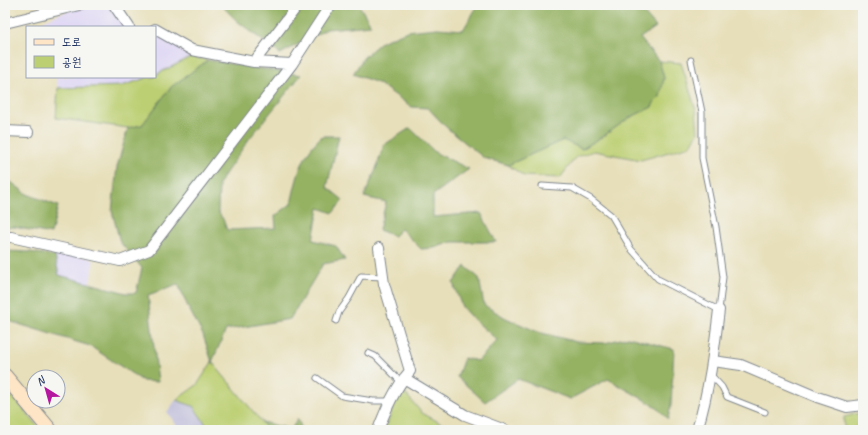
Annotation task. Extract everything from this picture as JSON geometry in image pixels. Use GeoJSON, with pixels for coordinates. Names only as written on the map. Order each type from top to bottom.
{"type":"FeatureCollection","features":[{"type":"Feature","properties":{"kind":"main road"},"geometry":{"type":"LineString","coordinates":[[5,376],[50,430]]}},
{"type":"Feature","properties":{"kind":"street"},"geometry":{"type":"LineString","coordinates":[[5,23],[80,5]]}},
{"type":"Feature","properties":{"kind":"street"},"geometry":{"type":"LineString","coordinates":[[114,5],[128,26]]}},
{"type":"Feature","properties":{"kind":"street"},"geometry":{"type":"LineString","coordinates":[[254,62],[298,5]]}},
{"type":"Feature","properties":{"kind":"street"},"geometry":{"type":"LineString","coordinates":[[5,237],[11,236],[120,261],[149,250],[292,64],[327,10],[333,5]]}},
{"type":"Feature","properties":{"kind":"street"},"geometry":{"type":"LineString","coordinates":[[156,30],[192,50],[254,62],[292,64]]}},
{"type":"Feature","properties":{"kind":"street"},"geometry":{"type":"LineString","coordinates":[[5,131],[28,132]]}},
{"type":"Feature","properties":{"kind":"street"},"geometry":{"type":"LineString","coordinates":[[378,430],[389,401],[402,380],[410,371],[384,284],[379,248]]}},
{"type":"Feature","properties":{"kind":"street"},"geometry":{"type":"LineString","coordinates":[[697,430],[705,405],[713,362],[719,310]]}},
{"type":"Feature","properties":{"kind":"street"},"geometry":{"type":"LineString","coordinates":[[713,362],[741,365],[817,397],[847,407],[863,405]]}},
{"type":"Feature","properties":{"kind":"street"},"geometry":{"type":"LineString","coordinates":[[402,380],[465,415],[505,430]]}},
{"type":"Feature","properties":{"kind":"lane"},"geometry":{"type":"LineString","coordinates":[[542,186],[572,188],[591,198],[611,215],[631,249],[658,279],[719,310],[723,277],[716,227],[702,158],[702,112],[691,60]]}},
{"type":"Feature","properties":{"kind":"lane"},"geometry":{"type":"LineString","coordinates":[[336,321],[339,312],[349,298],[361,276],[383,277]]}},
{"type":"Feature","properties":{"kind":"lane"},"geometry":{"type":"LineString","coordinates":[[368,353],[375,356],[402,380]]}},
{"type":"Feature","properties":{"kind":"lane"},"geometry":{"type":"LineString","coordinates":[[710,373],[722,387],[727,397],[765,412]]}},
{"type":"Feature","properties":{"kind":"lane"},"geometry":{"type":"LineString","coordinates":[[317,378],[342,396],[374,401],[389,401]]}},
{"type":"Feature","properties":{"kind":"shaded area"},"geometry":{"type":"Polygon","coordinates":[[[91,5],[110,5],[126,26],[45,26],[43,21],[61,13],[91,5]]]}},
{"type":"Feature","properties":{"kind":"shaded area"},"geometry":{"type":"Polygon","coordinates":[[[156,31],[191,57],[156,74],[156,31]]]}},
{"type":"Feature","properties":{"kind":"shaded area"},"geometry":{"type":"Polygon","coordinates":[[[56,78],[146,78],[122,86],[58,88],[56,78]]]}},
{"type":"Feature","properties":{"kind":"shaded area"},"geometry":{"type":"Polygon","coordinates":[[[58,251],[94,259],[90,283],[59,275],[55,256],[58,251]]]}},
{"type":"Feature","properties":{"kind":"shaded area"},"geometry":{"type":"Polygon","coordinates":[[[176,400],[193,406],[210,430],[180,430],[167,412],[176,400]]]}},
{"type":"Feature","properties":{"kind":"green space"},"geometry":{"type":"Polygon","coordinates":[[[221,5],[359,5],[371,25],[327,29],[280,54],[236,20],[221,5]]]}},
{"type":"Feature","properties":{"kind":"green space"},"geometry":{"type":"Polygon","coordinates":[[[478,5],[651,5],[642,11],[656,27],[640,38],[659,61],[664,78],[660,97],[655,101],[652,107],[629,118],[582,149],[563,140],[508,165],[484,158],[446,127],[428,108],[412,107],[378,83],[353,74],[364,57],[381,42],[407,31],[437,28],[463,30],[478,5]]]}},
{"type":"Feature","properties":{"kind":"green space"},"geometry":{"type":"Polygon","coordinates":[[[191,57],[208,60],[171,87],[142,125],[128,128],[56,118],[58,88],[122,86],[146,78],[156,78],[156,74],[191,57]]]}},
{"type":"Feature","properties":{"kind":"green space"},"geometry":{"type":"Polygon","coordinates":[[[208,60],[301,75],[249,139],[219,183],[218,212],[223,219],[227,230],[276,228],[275,216],[291,204],[301,167],[309,151],[322,136],[339,136],[327,187],[343,200],[333,213],[319,208],[313,240],[336,246],[345,260],[323,264],[290,319],[226,330],[212,362],[203,335],[178,284],[148,295],[158,382],[143,381],[90,346],[12,322],[5,316],[5,251],[30,252],[55,256],[59,275],[126,293],[136,293],[142,268],[120,242],[112,211],[117,167],[128,128],[142,125],[171,87],[208,60]]]}},
{"type":"Feature","properties":{"kind":"green space"},"geometry":{"type":"Polygon","coordinates":[[[659,61],[681,63],[696,110],[698,133],[690,146],[641,160],[594,151],[576,157],[560,178],[524,176],[508,165],[563,140],[582,149],[629,118],[652,107],[664,78],[659,61]]]}},
{"type":"Feature","properties":{"kind":"green space"},"geometry":{"type":"Polygon","coordinates":[[[410,128],[436,153],[469,169],[433,195],[433,217],[481,213],[496,242],[452,242],[434,248],[421,249],[401,229],[394,236],[379,230],[386,202],[364,197],[384,145],[410,128]]]}},
{"type":"Feature","properties":{"kind":"green space"},"geometry":{"type":"Polygon","coordinates":[[[5,180],[11,182],[27,194],[58,206],[51,234],[14,227],[5,228],[5,180]]]}},
{"type":"Feature","properties":{"kind":"green space"},"geometry":{"type":"Polygon","coordinates":[[[465,266],[479,278],[484,305],[506,318],[538,332],[577,342],[605,343],[628,337],[674,349],[671,405],[668,419],[655,406],[608,379],[570,399],[518,379],[485,402],[457,377],[464,358],[478,361],[497,340],[462,307],[453,283],[465,266]]]}},
{"type":"Feature","properties":{"kind":"green space"},"geometry":{"type":"Polygon","coordinates":[[[212,362],[267,430],[210,430],[193,406],[176,400],[197,385],[212,362]]]}},
{"type":"Feature","properties":{"kind":"green space"},"geometry":{"type":"Polygon","coordinates":[[[404,392],[422,413],[454,430],[385,430],[397,397],[404,392]]]}},
{"type":"Feature","properties":{"kind":"green space"},"geometry":{"type":"Polygon","coordinates":[[[13,397],[41,430],[5,430],[5,399],[13,397]]]}},
{"type":"Feature","properties":{"kind":"green space"},"geometry":{"type":"Polygon","coordinates":[[[863,412],[863,430],[844,430],[844,417],[863,412]]]}},
{"type":"Feature","properties":{"kind":"green space"},"geometry":{"type":"Polygon","coordinates":[[[298,419],[302,430],[267,430],[262,422],[291,429],[298,419]]]}}]}
